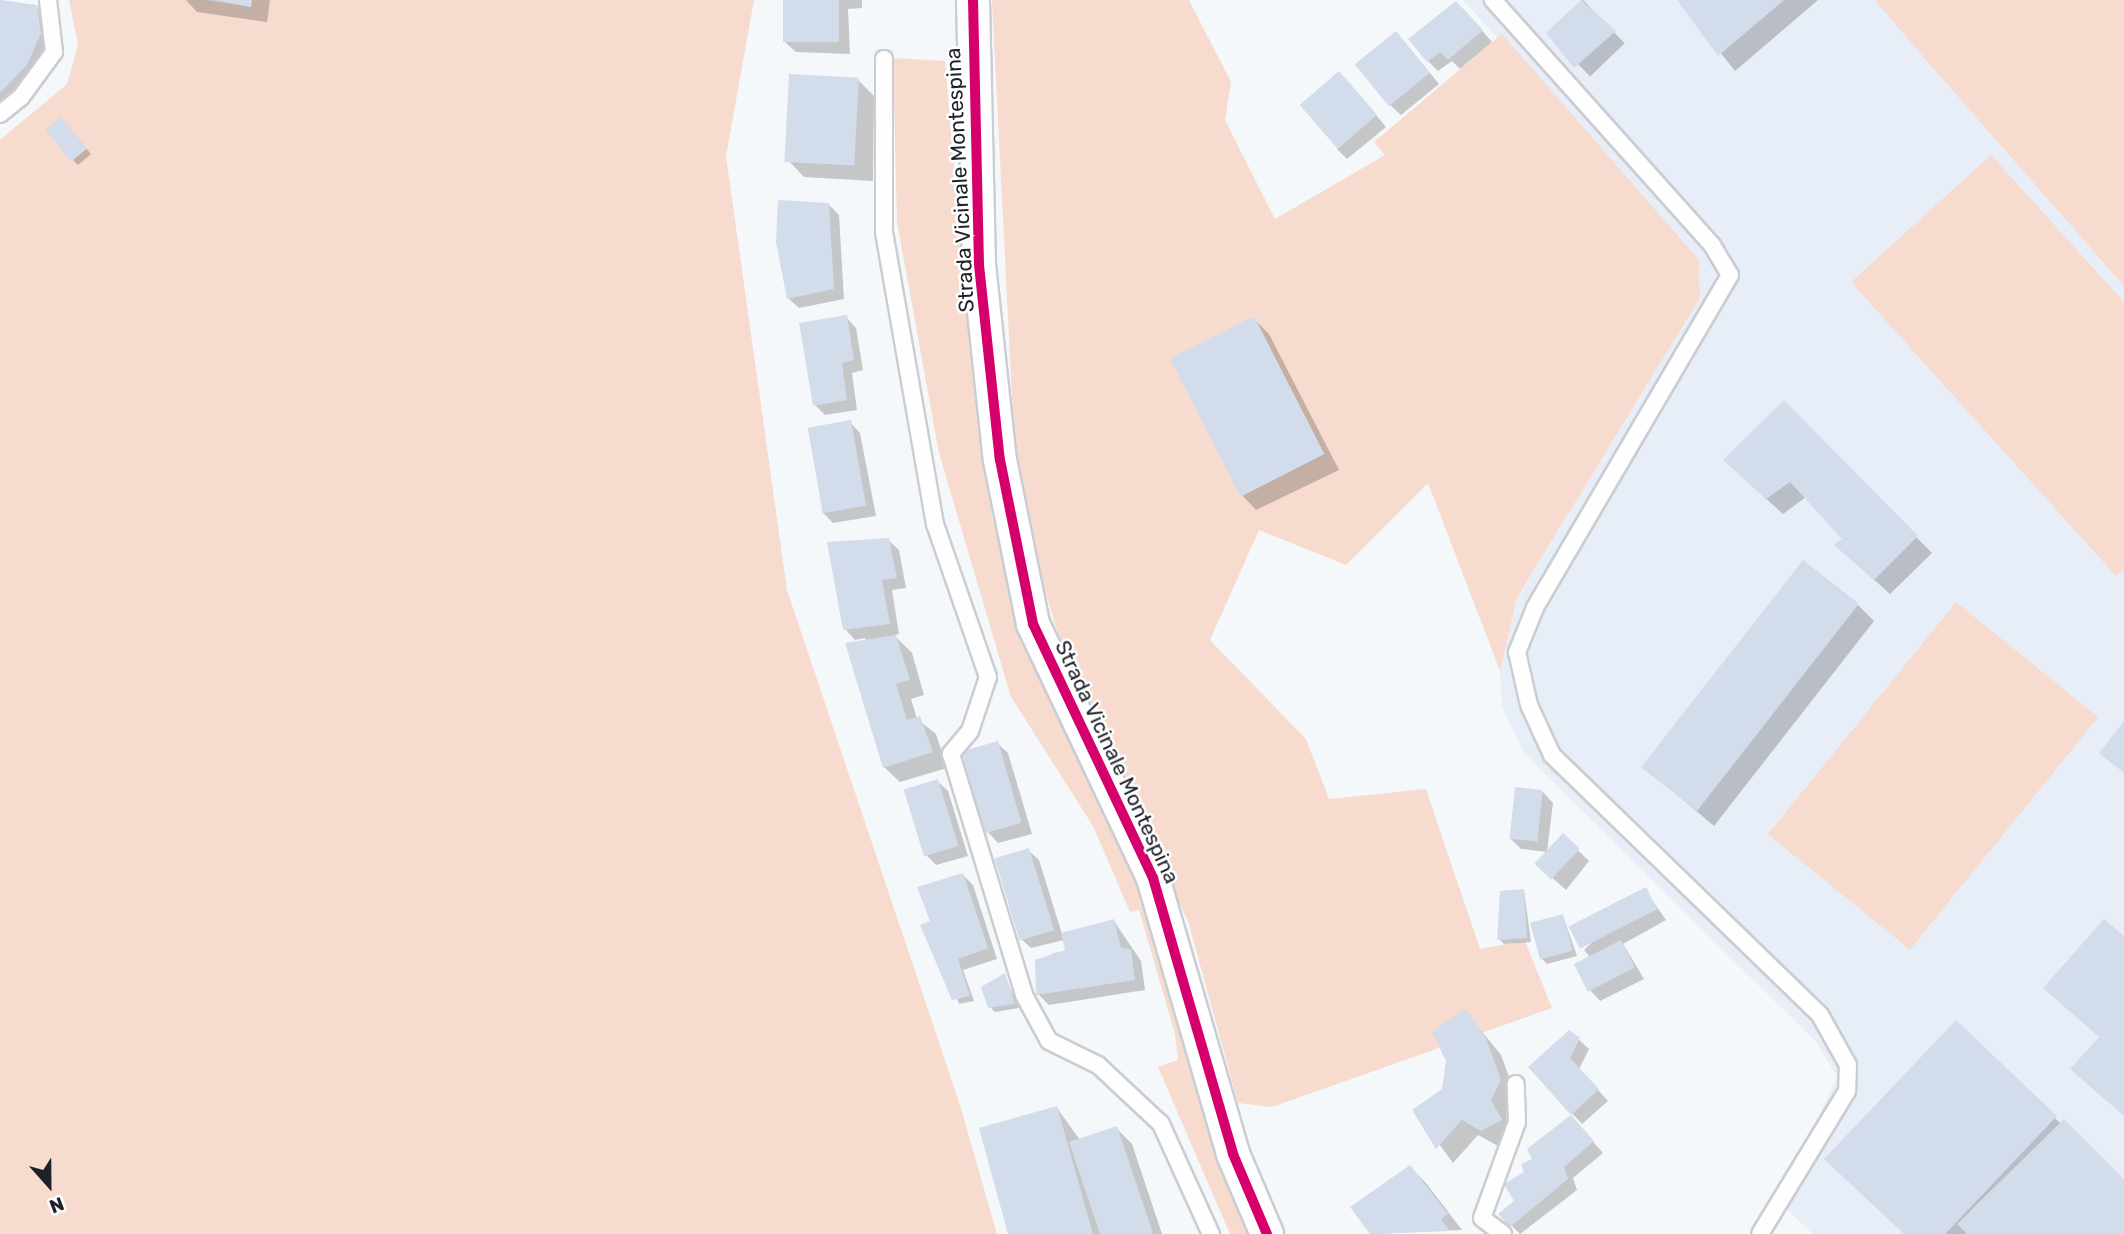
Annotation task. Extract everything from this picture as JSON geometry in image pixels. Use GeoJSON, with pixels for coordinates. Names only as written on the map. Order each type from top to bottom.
{"type":"FeatureCollection","features":[{"type":"Feature","properties":{"kind":"street","name":"Strada Vicinale Montespina"},"geometry":{"type":"LineString","coordinates":[[973,0],[979,265],[1000,460],[1033,624],[1153,878],[1233,1154],[1266,1234]]}},
{"type":"Feature","properties":{"kind":"lane"},"geometry":{"type":"LineString","coordinates":[[0,114],[21,97],[54,52],[48,0]]}},
{"type":"Feature","properties":{"kind":"lane"},"geometry":{"type":"LineString","coordinates":[[1493,0],[1713,245],[1730,275],[1535,608],[1517,652],[1529,705],[1552,755],[1820,1015],[1848,1065],[1847,1091],[1760,1234]]}},
{"type":"Feature","properties":{"kind":"lane"},"geometry":{"type":"LineString","coordinates":[[884,59],[887,245],[935,524],[988,677],[970,731],[951,754],[1024,995],[1049,1041],[1098,1065],[1161,1124],[1211,1234]]}},
{"type":"Feature","properties":{"kind":"lane"},"geometry":{"type":"LineString","coordinates":[[1503,1234],[1482,1218],[1517,1122],[1516,1084]]}},
{"type":"Feature","properties":{"kind":"shaded area"},"geometry":{"type":"Polygon","coordinates":[[[69,0],[204,0],[251,7],[252,0],[754,0],[726,156],[787,590],[960,1105],[997,1234],[0,1234],[0,140],[67,84],[78,45],[69,0]]]}},
{"type":"Feature","properties":{"kind":"shaded area"},"geometry":{"type":"Polygon","coordinates":[[[992,0],[1189,0],[1231,82],[1225,120],[1275,219],[1385,155],[1374,142],[1502,34],[1699,260],[1700,298],[1517,598],[1500,671],[1428,483],[1346,565],[1259,530],[1210,640],[1306,739],[1329,799],[1426,789],[1480,949],[1525,941],[1552,1008],[1272,1107],[1238,1103],[1188,921],[1069,670],[1017,498],[992,0]]]}},
{"type":"Feature","properties":{"kind":"shaded area"},"geometry":{"type":"Polygon","coordinates":[[[1463,0],[1879,0],[2124,284],[2124,1234],[1813,1234],[1780,1203],[1837,1076],[1817,1043],[1524,753],[1502,707],[1500,671],[1517,599],[1700,298],[1699,260],[1463,0]]]}},
{"type":"Feature","properties":{"kind":"shaded area"},"geometry":{"type":"Polygon","coordinates":[[[1875,0],[2124,0],[2124,286],[1913,45],[1875,0]]]}},
{"type":"Feature","properties":{"kind":"shaded area"},"geometry":{"type":"Polygon","coordinates":[[[893,58],[945,61],[969,344],[993,521],[1047,695],[1137,871],[1257,1234],[1230,1234],[1158,1067],[1178,1060],[1175,1034],[1139,910],[1130,912],[1093,826],[1011,697],[939,453],[897,222],[893,58]]]}},
{"type":"Feature","properties":{"kind":"shaded area"},"geometry":{"type":"Polygon","coordinates":[[[1991,155],[2124,302],[2124,569],[2116,576],[1851,282],[1991,155]]]}},
{"type":"Feature","properties":{"kind":"shaded area"},"geometry":{"type":"Polygon","coordinates":[[[1956,602],[2098,717],[1910,950],[1768,834],[1956,602]]]}},
{"type":"Feature","properties":{"kind":"building"},"geometry":{"type":"Polygon","coordinates":[[[0,0],[37,5],[41,33],[27,65],[0,93],[0,0]]]}},
{"type":"Feature","properties":{"kind":"building"},"geometry":{"type":"Polygon","coordinates":[[[215,0],[252,0],[251,7],[215,0]]]}},
{"type":"Feature","properties":{"kind":"building"},"geometry":{"type":"Polygon","coordinates":[[[783,0],[839,0],[839,42],[783,42],[783,0]]]}},
{"type":"Feature","properties":{"kind":"building"},"geometry":{"type":"Polygon","coordinates":[[[1581,0],[1616,31],[1574,68],[1546,33],[1581,0]]]}},
{"type":"Feature","properties":{"kind":"building"},"geometry":{"type":"Polygon","coordinates":[[[1677,0],[1784,0],[1718,56],[1677,0]]]}},
{"type":"Feature","properties":{"kind":"building"},"geometry":{"type":"Polygon","coordinates":[[[1456,1],[1483,30],[1448,60],[1440,52],[1427,62],[1408,39],[1456,1]]]}},
{"type":"Feature","properties":{"kind":"building"},"geometry":{"type":"Polygon","coordinates":[[[1396,31],[1430,73],[1389,106],[1355,64],[1396,31]]]}},
{"type":"Feature","properties":{"kind":"building"},"geometry":{"type":"Polygon","coordinates":[[[1339,71],[1377,115],[1338,149],[1300,105],[1339,71]]]}},
{"type":"Feature","properties":{"kind":"building"},"geometry":{"type":"Polygon","coordinates":[[[789,74],[859,78],[854,166],[784,162],[789,74]]]}},
{"type":"Feature","properties":{"kind":"building"},"geometry":{"type":"Polygon","coordinates":[[[61,117],[87,149],[71,161],[45,130],[61,117]]]}},
{"type":"Feature","properties":{"kind":"building"},"geometry":{"type":"Polygon","coordinates":[[[778,200],[829,203],[834,289],[787,299],[776,242],[778,200]]]}},
{"type":"Feature","properties":{"kind":"building"},"geometry":{"type":"Polygon","coordinates":[[[847,315],[854,360],[842,363],[847,400],[813,406],[799,323],[847,315]]]}},
{"type":"Feature","properties":{"kind":"building"},"geometry":{"type":"Polygon","coordinates":[[[1254,316],[1324,454],[1241,497],[1170,359],[1254,316]]]}},
{"type":"Feature","properties":{"kind":"building"},"geometry":{"type":"Polygon","coordinates":[[[1784,400],[1918,536],[1874,580],[1834,545],[1842,539],[1790,482],[1766,499],[1723,460],[1784,400]]]}},
{"type":"Feature","properties":{"kind":"building"},"geometry":{"type":"Polygon","coordinates":[[[851,420],[866,506],[823,513],[808,428],[851,420]]]}},
{"type":"Feature","properties":{"kind":"building"},"geometry":{"type":"Polygon","coordinates":[[[889,538],[897,578],[882,580],[890,624],[843,630],[827,542],[889,538]]]}},
{"type":"Feature","properties":{"kind":"building"},"geometry":{"type":"Polygon","coordinates":[[[1803,560],[1859,604],[1697,811],[1641,767],[1803,560]]]}},
{"type":"Feature","properties":{"kind":"building"},"geometry":{"type":"Polygon","coordinates":[[[896,635],[910,680],[896,684],[907,720],[920,716],[933,752],[883,768],[845,643],[896,635]]]}},
{"type":"Feature","properties":{"kind":"building"},"geometry":{"type":"Polygon","coordinates":[[[2124,721],[2124,773],[2099,753],[2124,721]]]}},
{"type":"Feature","properties":{"kind":"building"},"geometry":{"type":"Polygon","coordinates":[[[998,741],[1021,823],[985,833],[961,751],[998,741]]]}},
{"type":"Feature","properties":{"kind":"building"},"geometry":{"type":"Polygon","coordinates":[[[938,779],[958,846],[924,856],[904,790],[938,779]]]}},
{"type":"Feature","properties":{"kind":"building"},"geometry":{"type":"Polygon","coordinates":[[[1515,787],[1543,790],[1537,842],[1510,839],[1515,787]]]}},
{"type":"Feature","properties":{"kind":"building"},"geometry":{"type":"Polygon","coordinates":[[[1563,833],[1580,849],[1551,879],[1534,864],[1563,833]]]}},
{"type":"Feature","properties":{"kind":"building"},"geometry":{"type":"Polygon","coordinates":[[[1029,848],[1054,930],[1020,941],[995,859],[1029,848]]]}},
{"type":"Feature","properties":{"kind":"building"},"geometry":{"type":"Polygon","coordinates":[[[963,873],[988,948],[958,959],[970,996],[952,1000],[920,925],[930,921],[917,887],[963,873]]]}},
{"type":"Feature","properties":{"kind":"building"},"geometry":{"type":"Polygon","coordinates":[[[1646,887],[1657,909],[1580,949],[1568,926],[1646,887]]]}},
{"type":"Feature","properties":{"kind":"building"},"geometry":{"type":"Polygon","coordinates":[[[1524,889],[1527,938],[1497,940],[1500,891],[1524,889]]]}},
{"type":"Feature","properties":{"kind":"building"},"geometry":{"type":"Polygon","coordinates":[[[1563,914],[1573,951],[1540,960],[1530,923],[1563,914]]]}},
{"type":"Feature","properties":{"kind":"building"},"geometry":{"type":"Polygon","coordinates":[[[1114,919],[1121,948],[1131,949],[1135,980],[1036,995],[1035,960],[1065,950],[1061,933],[1114,919]]]}},
{"type":"Feature","properties":{"kind":"building"},"geometry":{"type":"Polygon","coordinates":[[[2104,919],[2124,936],[2124,1116],[2070,1069],[2099,1037],[2043,988],[2104,919]]]}},
{"type":"Feature","properties":{"kind":"building"},"geometry":{"type":"Polygon","coordinates":[[[1621,940],[1635,968],[1588,992],[1574,964],[1621,940]]]}},
{"type":"Feature","properties":{"kind":"building"},"geometry":{"type":"Polygon","coordinates":[[[1005,973],[1015,1004],[988,1008],[981,987],[1005,973]]]}},
{"type":"Feature","properties":{"kind":"building"},"geometry":{"type":"Polygon","coordinates":[[[1466,1009],[1486,1038],[1501,1080],[1491,1100],[1502,1120],[1481,1131],[1462,1120],[1436,1149],[1412,1110],[1442,1089],[1446,1061],[1432,1032],[1466,1009]]]}},
{"type":"Feature","properties":{"kind":"building"},"geometry":{"type":"Polygon","coordinates":[[[1956,1020],[2057,1116],[1945,1234],[1904,1234],[1824,1159],[1956,1020]]]}},
{"type":"Feature","properties":{"kind":"building"},"geometry":{"type":"Polygon","coordinates":[[[1569,1030],[1580,1038],[1570,1058],[1599,1089],[1571,1115],[1528,1067],[1569,1030]]]}},
{"type":"Feature","properties":{"kind":"building"},"geometry":{"type":"Polygon","coordinates":[[[1057,1106],[1093,1234],[1008,1234],[979,1128],[1057,1106]]]}},
{"type":"Feature","properties":{"kind":"building"},"geometry":{"type":"Polygon","coordinates":[[[1571,1115],[1594,1141],[1564,1167],[1568,1179],[1510,1227],[1498,1214],[1514,1201],[1504,1184],[1524,1172],[1521,1164],[1532,1159],[1527,1149],[1571,1115]]]}},
{"type":"Feature","properties":{"kind":"building"},"geometry":{"type":"Polygon","coordinates":[[[2064,1119],[2124,1179],[2124,1234],[1967,1234],[1957,1224],[2064,1119]]]}},
{"type":"Feature","properties":{"kind":"building"},"geometry":{"type":"Polygon","coordinates":[[[1117,1126],[1153,1233],[1100,1234],[1069,1142],[1117,1126]]]}},
{"type":"Feature","properties":{"kind":"building"},"geometry":{"type":"Polygon","coordinates":[[[1410,1165],[1448,1214],[1441,1219],[1450,1231],[1370,1234],[1350,1207],[1410,1165]]]}},
{"type":"Feature","properties":{"kind":"cycle path"},"geometry":{"type":"LineString","coordinates":[[973,0],[979,265],[1000,460],[1033,624],[1153,878],[1233,1154],[1267,1234]]}}]}
